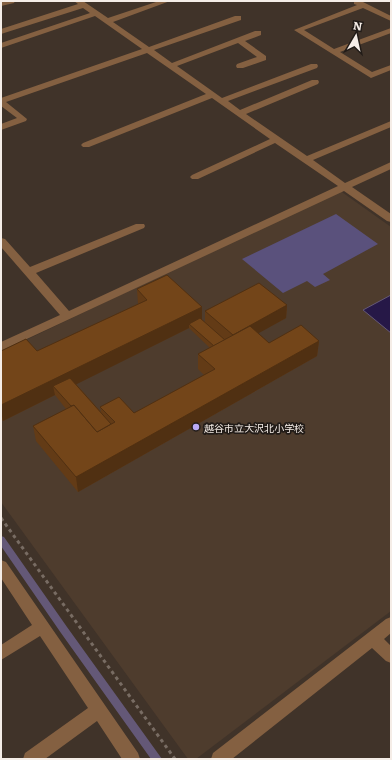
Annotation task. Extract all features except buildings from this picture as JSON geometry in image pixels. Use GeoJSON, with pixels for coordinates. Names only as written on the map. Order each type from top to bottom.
{"type":"FeatureCollection","features":[{"type":"Feature","properties":{"kind":"street"},"geometry":{"type":"LineString","coordinates":[[1,4],[11,1]]}},
{"type":"Feature","properties":{"kind":"street"},"geometry":{"type":"LineString","coordinates":[[107,21],[166,1]]}},
{"type":"Feature","properties":{"kind":"street"},"geometry":{"type":"LineString","coordinates":[[1,32],[81,3],[391,219]]}},
{"type":"Feature","properties":{"kind":"street"},"geometry":{"type":"LineString","coordinates":[[391,19],[359,3],[298,30],[371,75],[391,67]]}},
{"type":"Feature","properties":{"kind":"street"},"geometry":{"type":"LineString","coordinates":[[378,13],[391,8]]}},
{"type":"Feature","properties":{"kind":"street"},"geometry":{"type":"LineString","coordinates":[[1,53],[6,52],[1,46],[96,13]]}},
{"type":"Feature","properties":{"kind":"street"},"geometry":{"type":"LineString","coordinates":[[1,101],[238,18]]}},
{"type":"Feature","properties":{"kind":"street"},"geometry":{"type":"LineString","coordinates":[[334,52],[391,30]]}},
{"type":"Feature","properties":{"kind":"street"},"geometry":{"type":"LineString","coordinates":[[172,66],[258,33]]}},
{"type":"Feature","properties":{"kind":"street"},"geometry":{"type":"LineString","coordinates":[[239,40],[263,58],[240,66]]}},
{"type":"Feature","properties":{"kind":"street"},"geometry":{"type":"LineString","coordinates":[[221,101],[314,66]]}},
{"type":"Feature","properties":{"kind":"street"},"geometry":{"type":"LineString","coordinates":[[240,113],[315,82]]}},
{"type":"Feature","properties":{"kind":"street"},"geometry":{"type":"LineString","coordinates":[[86,145],[212,95]]}},
{"type":"Feature","properties":{"kind":"street"},"geometry":{"type":"LineString","coordinates":[[1,101],[23,119],[1,127]]}},
{"type":"Feature","properties":{"kind":"street"},"geometry":{"type":"LineString","coordinates":[[306,160],[391,124]]}},
{"type":"Feature","properties":{"kind":"street"},"geometry":{"type":"LineString","coordinates":[[195,177],[276,139]]}},
{"type":"Feature","properties":{"kind":"street"},"geometry":{"type":"LineString","coordinates":[[1,346],[391,165]]}},
{"type":"Feature","properties":{"kind":"street"},"geometry":{"type":"LineString","coordinates":[[28,272],[140,226]]}},
{"type":"Feature","properties":{"kind":"street"},"geometry":{"type":"LineString","coordinates":[[1,241],[67,315]]}},
{"type":"Feature","properties":{"kind":"street"},"geometry":{"type":"LineString","coordinates":[[1,566],[132,759]]}},
{"type":"Feature","properties":{"kind":"street"},"geometry":{"type":"LineString","coordinates":[[219,759],[391,624]]}},
{"type":"Feature","properties":{"kind":"street"},"geometry":{"type":"LineString","coordinates":[[1,653],[42,627]]}},
{"type":"Feature","properties":{"kind":"street"},"geometry":{"type":"LineString","coordinates":[[373,638],[391,656]]}},
{"type":"Feature","properties":{"kind":"street"},"geometry":{"type":"LineString","coordinates":[[31,759],[99,710]]}},
{"type":"Feature","properties":{"kind":"path"},"geometry":{"type":"LineString","coordinates":[[1,518],[175,759]]}},
{"type":"Feature","properties":{"kind":"shaded area","name":"越谷市立大沢北小学校"},"geometry":{"type":"Polygon","coordinates":[[[339,190],[391,227],[391,611],[196,759],[188,759],[1,502],[1,352],[339,190]]]}},
{"type":"Feature","properties":{"kind":"shaded area"},"geometry":{"type":"Polygon","coordinates":[[[336,214],[378,244],[323,274],[330,280],[315,287],[307,281],[283,293],[242,259],[336,214]]]}},
{"type":"Feature","properties":{"kind":"shaded area"},"geometry":{"type":"Polygon","coordinates":[[[391,295],[391,333],[363,310],[391,295]]]}},
{"type":"Feature","properties":{"kind":"waterway"},"geometry":{"type":"LineString","coordinates":[[1,539],[64,630],[157,759]]}},
{"type":"Feature","properties":{"kind":"place","name":"越谷市立大沢北小学校"},"geometry":{"type":"Point","coordinates":[196,427]}}]}
